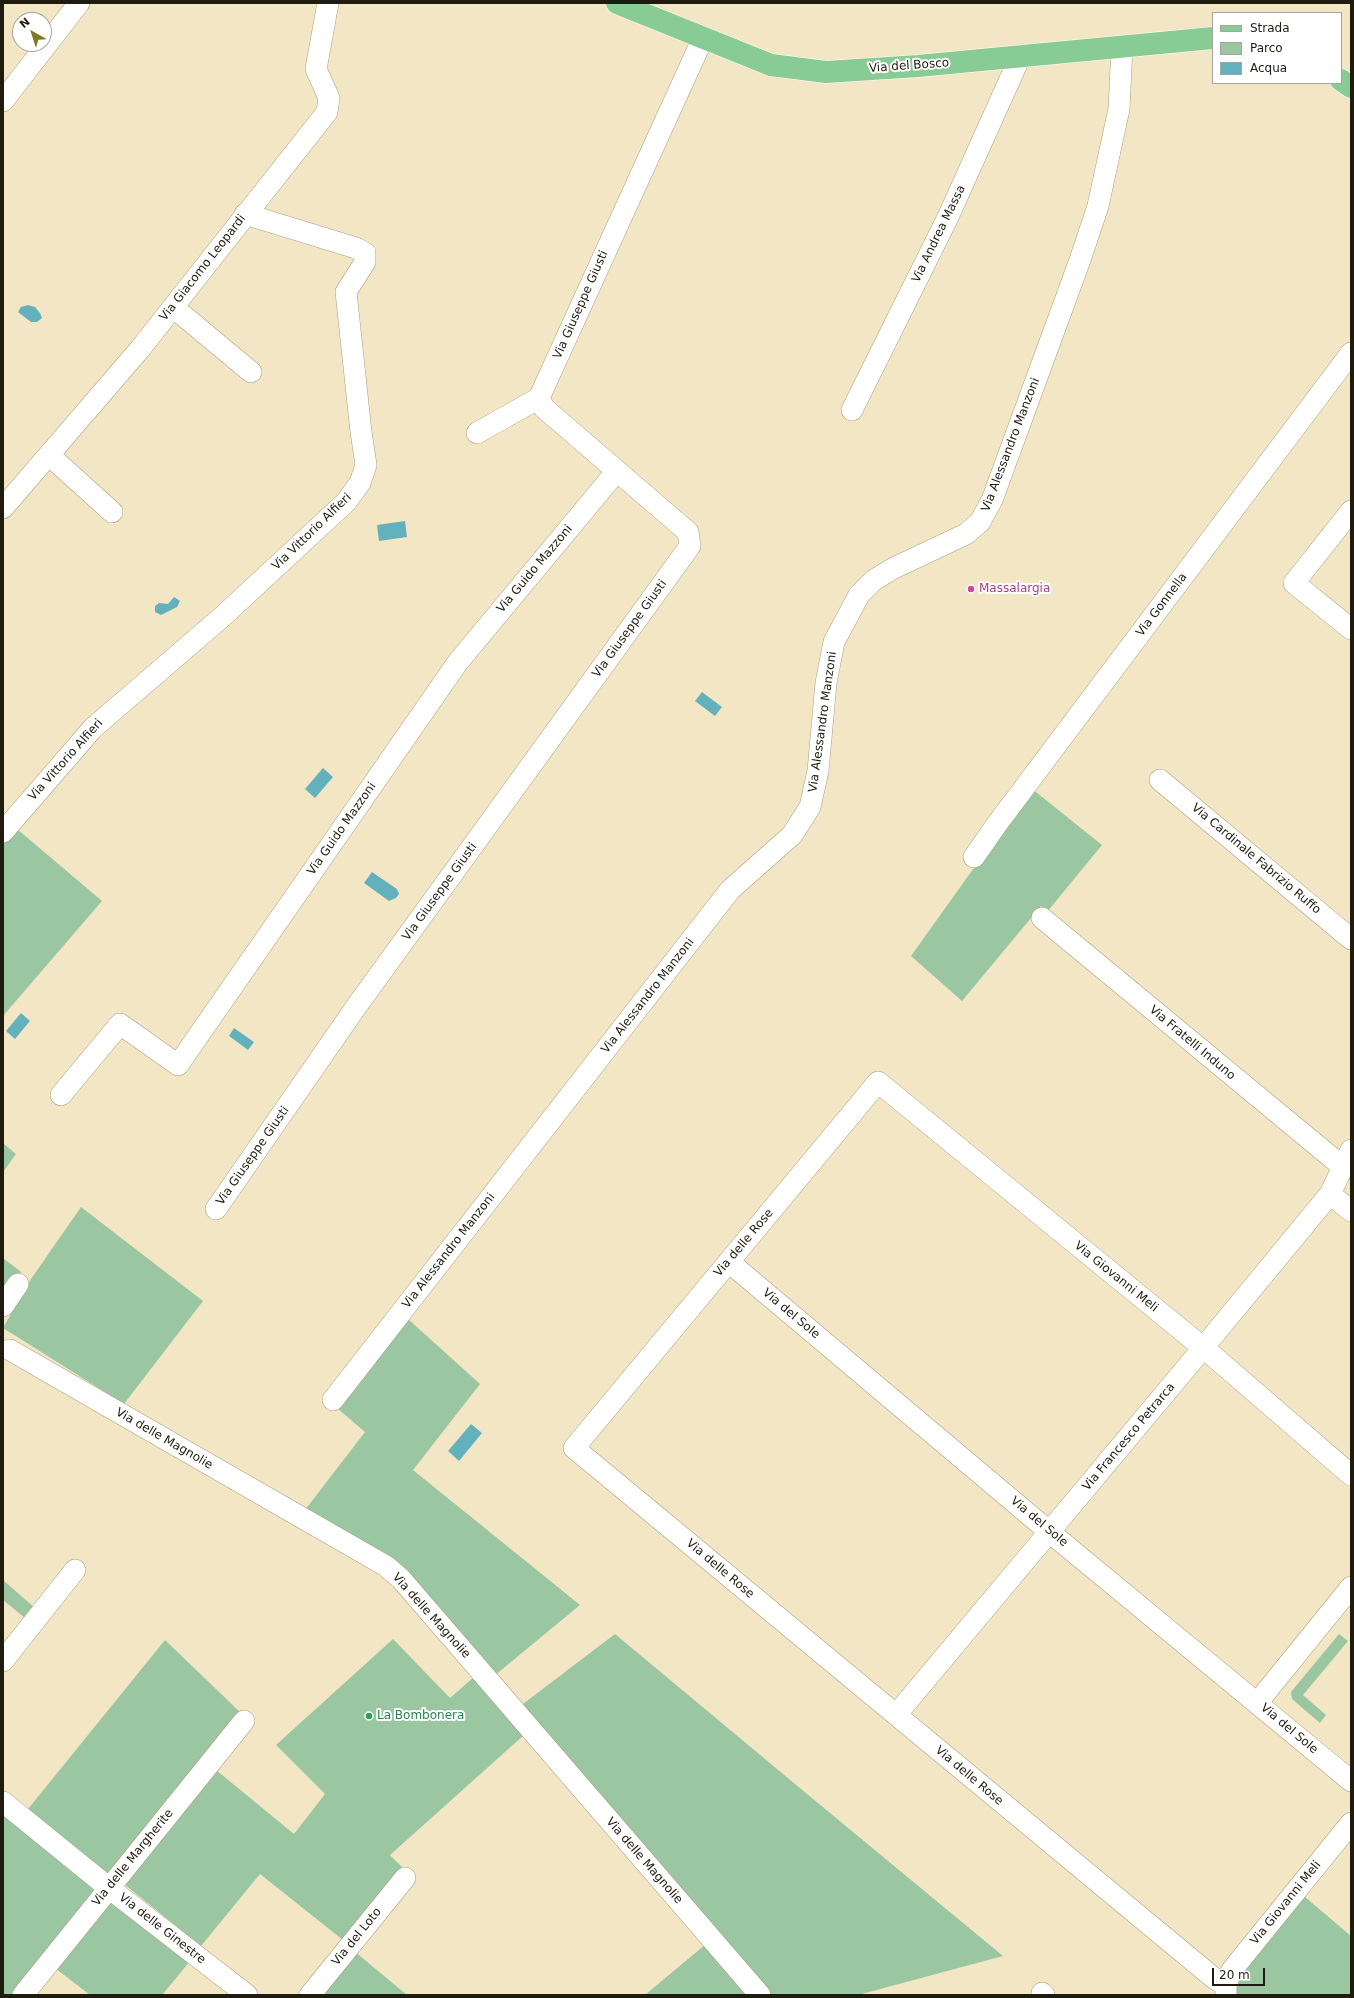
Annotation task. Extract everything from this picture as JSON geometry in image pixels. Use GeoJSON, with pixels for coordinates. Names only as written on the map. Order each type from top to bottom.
{"type":"FeatureCollection","features":[{"type":"Feature","properties":{"kind":"main road","name":"Via del Bosco"},"geometry":{"type":"LineString","coordinates":[[617,3],[771,65],[826,72],[918,66],[1212,38]]}},
{"type":"Feature","properties":{"kind":"main road"},"geometry":{"type":"LineString","coordinates":[[1342,81],[1351,87]]}},
{"type":"Feature","properties":{"kind":"street"},"geometry":{"type":"LineString","coordinates":[[3,100],[79,3]]}},
{"type":"Feature","properties":{"kind":"street","name":"Via Giacomo Leopardi"},"geometry":{"type":"LineString","coordinates":[[3,508],[140,349],[326,112],[329,98],[316,69],[328,3]]}},
{"type":"Feature","properties":{"kind":"street","name":"Via Giuseppe Giusti"},"geometry":{"type":"LineString","coordinates":[[216,1209],[356,1007],[690,546],[688,532],[616,472],[544,408],[539,398],[703,38]]}},
{"type":"Feature","properties":{"kind":"street","name":"Via Alessandro Manzoni"},"geometry":{"type":"LineString","coordinates":[[333,1400],[730,890],[792,834],[810,807],[818,771],[826,683],[834,642],[859,595],[874,580],[894,568],[966,534],[980,522],[995,492],[1080,260],[1098,206],[1119,109],[1122,47]]}},
{"type":"Feature","properties":{"kind":"street","name":"Via Andrea Massa"},"geometry":{"type":"LineString","coordinates":[[852,410],[948,217],[1020,56]]}},
{"type":"Feature","properties":{"kind":"street","name":"Via Vittorio Alfieri"},"geometry":{"type":"LineString","coordinates":[[3,832],[92,728],[228,611],[346,502],[360,483],[366,465],[360,432],[346,292],[366,262],[365,254],[356,248],[245,214]]}},
{"type":"Feature","properties":{"kind":"street"},"geometry":{"type":"LineString","coordinates":[[173,308],[251,372]]}},
{"type":"Feature","properties":{"kind":"street","name":"Via Gonnella"},"geometry":{"type":"LineString","coordinates":[[974,857],[997,824],[1351,353]]}},
{"type":"Feature","properties":{"kind":"street"},"geometry":{"type":"LineString","coordinates":[[477,433],[539,398]]}},
{"type":"Feature","properties":{"kind":"street"},"geometry":{"type":"LineString","coordinates":[[49,455],[112,512]]}},
{"type":"Feature","properties":{"kind":"street","name":"Via Guido Mazzoni"},"geometry":{"type":"LineString","coordinates":[[61,1095],[120,1024],[178,1066],[458,662],[616,472]]}},
{"type":"Feature","properties":{"kind":"street"},"geometry":{"type":"LineString","coordinates":[[1351,511],[1294,583],[1351,629]]}},
{"type":"Feature","properties":{"kind":"street","name":"Via Cardinale Fabrizio Ruffo"},"geometry":{"type":"LineString","coordinates":[[1160,780],[1351,938]]}},
{"type":"Feature","properties":{"kind":"street","name":"Via Fratelli Induno"},"geometry":{"type":"LineString","coordinates":[[1042,918],[1347,1159]]}},
{"type":"Feature","properties":{"kind":"street","name":"Via delle Rose"},"geometry":{"type":"LineString","coordinates":[[878,1082],[574,1448],[1215,1979],[1226,1990]]}},
{"type":"Feature","properties":{"kind":"street","name":"Via Giovanni Meli"},"geometry":{"type":"LineString","coordinates":[[878,1082],[1203,1348],[1351,1474]]}},
{"type":"Feature","properties":{"kind":"street","name":"Via Francesco Petrarca"},"geometry":{"type":"LineString","coordinates":[[896,1715],[1330,1194],[1347,1159]]}},
{"type":"Feature","properties":{"kind":"street"},"geometry":{"type":"LineString","coordinates":[[1330,1194],[1351,1211]]}},
{"type":"Feature","properties":{"kind":"street","name":"Via del Sole"},"geometry":{"type":"LineString","coordinates":[[729,1262],[1050,1532],[1351,1781]]}},
{"type":"Feature","properties":{"kind":"street"},"geometry":{"type":"LineString","coordinates":[[3,1306],[18,1284]]}},
{"type":"Feature","properties":{"kind":"street","name":"Via delle Magnolie"},"geometry":{"type":"LineString","coordinates":[[10,1350],[386,1566],[401,1580],[760,1995]]}},
{"type":"Feature","properties":{"kind":"street"},"geometry":{"type":"LineString","coordinates":[[3,1661],[75,1570]]}},
{"type":"Feature","properties":{"kind":"street"},"geometry":{"type":"LineString","coordinates":[[1258,1703],[1351,1587]]}},
{"type":"Feature","properties":{"kind":"street","name":"Via delle Margherite"},"geometry":{"type":"LineString","coordinates":[[23,1995],[244,1721]]}},
{"type":"Feature","properties":{"kind":"street","name":"Via delle Ginestre"},"geometry":{"type":"LineString","coordinates":[[3,1802],[109,1888],[248,1995]]}},
{"type":"Feature","properties":{"kind":"street","name":"Via Giovanni Meli"},"geometry":{"type":"LineString","coordinates":[[1226,1990],[1232,1970],[1351,1823]]}},
{"type":"Feature","properties":{"kind":"street","name":"Via del Loto"},"geometry":{"type":"LineString","coordinates":[[310,1995],[405,1878]]}},
{"type":"Feature","properties":{"kind":"green space"},"geometry":{"type":"Polygon","coordinates":[[[1031,788],[1102,845],[1047,912],[1041,906],[962,1001],[911,956],[1031,788]]]}},
{"type":"Feature","properties":{"kind":"green space"},"geometry":{"type":"Polygon","coordinates":[[[17,829],[102,901],[3,1016],[3,845],[17,829]]]}},
{"type":"Feature","properties":{"kind":"green space"},"geometry":{"type":"Polygon","coordinates":[[[3,1143],[16,1154],[3,1172],[3,1143]]]}},
{"type":"Feature","properties":{"kind":"green space"},"geometry":{"type":"Polygon","coordinates":[[[81,1207],[203,1301],[124,1404],[3,1328],[31,1279],[81,1207]]]}},
{"type":"Feature","properties":{"kind":"green space"},"geometry":{"type":"Polygon","coordinates":[[[3,1258],[21,1272],[3,1297],[3,1258]]]}},
{"type":"Feature","properties":{"kind":"green space"},"geometry":{"type":"Polygon","coordinates":[[[408,1319],[480,1384],[413,1470],[580,1605],[494,1676],[403,1569],[305,1510],[365,1432],[337,1408],[408,1319]]]}},
{"type":"Feature","properties":{"kind":"green space"},"geometry":{"type":"Polygon","coordinates":[[[3,1580],[35,1608],[25,1618],[3,1600],[3,1580]]]}},
{"type":"Feature","properties":{"kind":"green space"},"geometry":{"type":"Polygon","coordinates":[[[615,1634],[1003,1956],[858,1995],[769,1995],[519,1707],[615,1634]]]}},
{"type":"Feature","properties":{"kind":"green space"},"geometry":{"type":"Polygon","coordinates":[[[1339,1634],[1348,1641],[1303,1695],[1326,1715],[1320,1723],[1292,1699],[1291,1692],[1339,1634]]]}},
{"type":"Feature","properties":{"kind":"green space"},"geometry":{"type":"Polygon","coordinates":[[[393,1639],[450,1698],[474,1677],[524,1735],[390,1855],[402,1867],[343,1940],[260,1874],[201,1946],[124,1884],[216,1770],[294,1834],[325,1794],[276,1745],[393,1639]]]}},
{"type":"Feature","properties":{"kind":"green space"},"geometry":{"type":"Polygon","coordinates":[[[165,1640],[241,1713],[111,1876],[28,1809],[165,1640]]]}},
{"type":"Feature","properties":{"kind":"green space"},"geometry":{"type":"Polygon","coordinates":[[[3,1809],[100,1888],[13,1995],[3,1995],[3,1809]]]}},
{"type":"Feature","properties":{"kind":"green space"},"geometry":{"type":"Polygon","coordinates":[[[112,1897],[191,1960],[162,1995],[90,1995],[55,1968],[112,1897]]]}},
{"type":"Feature","properties":{"kind":"green space"},"geometry":{"type":"Polygon","coordinates":[[[1305,1897],[1351,1936],[1351,1995],[1234,1995],[1242,1971],[1305,1897]]]}},
{"type":"Feature","properties":{"kind":"green space"},"geometry":{"type":"Polygon","coordinates":[[[706,1944],[751,1995],[645,1995],[706,1944]]]}},
{"type":"Feature","properties":{"kind":"green space"},"geometry":{"type":"Polygon","coordinates":[[[354,1951],[407,1995],[318,1995],[354,1951]]]}},
{"type":"Feature","properties":{"kind":"water"},"geometry":{"type":"Polygon","coordinates":[[[28,305],[35,307],[40,313],[42,318],[37,322],[31,322],[18,312],[21,307],[28,305]]]}},
{"type":"Feature","properties":{"kind":"water"},"geometry":{"type":"Polygon","coordinates":[[[405,521],[407,537],[379,541],[377,525],[405,521]]]}},
{"type":"Feature","properties":{"kind":"water"},"geometry":{"type":"Polygon","coordinates":[[[174,597],[180,601],[177,607],[161,615],[155,612],[155,606],[159,603],[168,604],[174,597]]]}},
{"type":"Feature","properties":{"kind":"water"},"geometry":{"type":"Polygon","coordinates":[[[702,692],[722,707],[715,716],[695,701],[702,692]]]}},
{"type":"Feature","properties":{"kind":"water"},"geometry":{"type":"Polygon","coordinates":[[[323,768],[333,777],[315,798],[305,789],[323,768]]]}},
{"type":"Feature","properties":{"kind":"water"},"geometry":{"type":"Polygon","coordinates":[[[372,872],[397,889],[399,894],[396,898],[389,901],[364,883],[372,872]]]}},
{"type":"Feature","properties":{"kind":"water"},"geometry":{"type":"Polygon","coordinates":[[[21,1013],[30,1021],[15,1039],[6,1031],[21,1013]]]}},
{"type":"Feature","properties":{"kind":"water"},"geometry":{"type":"Polygon","coordinates":[[[234,1028],[254,1042],[248,1050],[229,1036],[234,1028]]]}},
{"type":"Feature","properties":{"kind":"water"},"geometry":{"type":"Polygon","coordinates":[[[471,1424],[482,1433],[459,1461],[448,1451],[471,1424]]]}},
{"type":"Feature","properties":{"kind":"place","name":"Massalargia"},"geometry":{"type":"Point","coordinates":[971,589]}},
{"type":"Feature","properties":{"kind":"place","name":"La Bombonera"},"geometry":{"type":"Point","coordinates":[369,1716]}}]}
